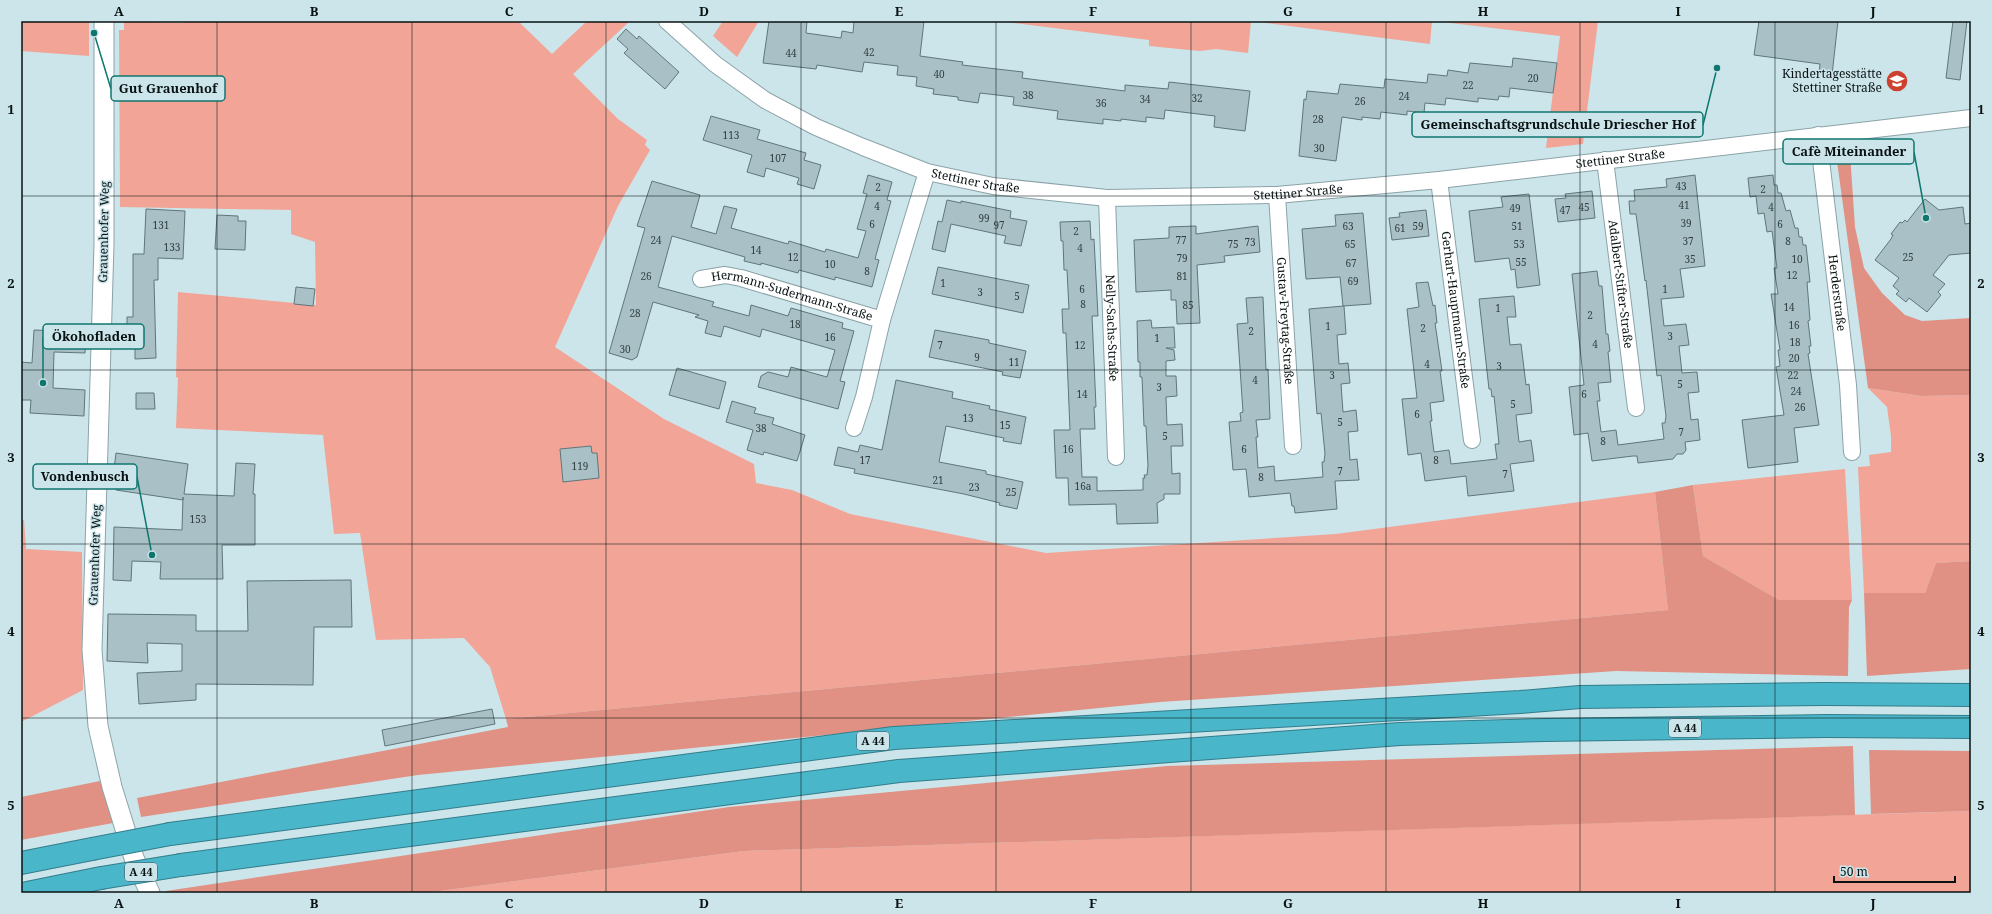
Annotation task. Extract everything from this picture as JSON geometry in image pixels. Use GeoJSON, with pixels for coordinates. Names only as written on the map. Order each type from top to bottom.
{"type":"FeatureCollection","features":[{"type":"Feature","properties":{"kind":"highway"},"geometry":{"type":"LineString","coordinates":[[1940,693],[1966,682],[1971,682]]}},
{"type":"Feature","properties":{"kind":"highway","name":"A 44"},"geometry":{"type":"LineString","coordinates":[[21,863],[170,834],[894,738],[1520,702],[1580,697],[1940,693],[1971,695]]}},
{"type":"Feature","properties":{"kind":"highway","name":"A 44"},"geometry":{"type":"LineString","coordinates":[[27,893],[101,878],[181,865],[899,771],[1400,734],[1545,730],[1826,726],[1971,727]]}},
{"type":"Feature","properties":{"kind":"highway"},"geometry":{"type":"LineString","coordinates":[[1948,727],[1971,730]]}},
{"type":"Feature","properties":{"kind":"street","name":"Grauenhofer Weg"},"geometry":{"type":"LineString","coordinates":[[104,21],[103,305],[92,650],[98,726],[122,823],[134,858],[150,893]]}},
{"type":"Feature","properties":{"kind":"street","name":"Stettiner Straße"},"geometry":{"type":"LineString","coordinates":[[667,21],[715,64],[765,100],[816,128],[927,172],[993,186],[1107,198],[1277,195],[1440,180],[1971,118]]}},
{"type":"Feature","properties":{"kind":"street","name":"Herderstraße"},"geometry":{"type":"LineString","coordinates":[[1818,135],[1848,385],[1852,452]]}},
{"type":"Feature","properties":{"kind":"street","name":"Adalbert-Stifter-Straße"},"geometry":{"type":"LineString","coordinates":[[1605,160],[1636,408]]}},
{"type":"Feature","properties":{"kind":"street","name":"Hermann-Sudermann-Straße"},"geometry":{"type":"LineString","coordinates":[[854,428],[864,397],[882,320],[927,172]]}},
{"type":"Feature","properties":{"kind":"street","name":"Gerhart-Hauptmann-Straße"},"geometry":{"type":"LineString","coordinates":[[1440,180],[1472,440]]}},
{"type":"Feature","properties":{"kind":"street","name":"Gustav-Freytag-Straße"},"geometry":{"type":"LineString","coordinates":[[1277,195],[1293,446]]}},
{"type":"Feature","properties":{"kind":"street","name":"Nelly-Sachs-Straße"},"geometry":{"type":"LineString","coordinates":[[1107,198],[1116,457]]}},
{"type":"Feature","properties":{"kind":"street","name":"Hermann-Sudermann-Straße"},"geometry":{"type":"LineString","coordinates":[[701,279],[725,276],[741,278],[882,320]]}},
{"type":"Feature","properties":{"kind":"shaded area"},"geometry":{"type":"Polygon","coordinates":[[[21,21],[89,21],[89,56],[21,51],[21,21]]]}},
{"type":"Feature","properties":{"kind":"shaded area"},"geometry":{"type":"Polygon","coordinates":[[[124,21],[183,23],[183,21],[518,21],[552,54],[587,21],[630,21],[573,74],[618,119],[647,140],[645,145],[650,150],[618,206],[555,347],[664,419],[754,464],[756,483],[792,490],[850,514],[1046,553],[1336,534],[1655,492],[1668,610],[506,719],[490,667],[464,638],[376,640],[360,533],[334,534],[323,435],[176,428],[178,378],[176,377],[178,292],[316,305],[315,242],[291,234],[291,210],[120,207],[119,30],[124,30],[124,21]]]}},
{"type":"Feature","properties":{"kind":"shaded area"},"geometry":{"type":"Polygon","coordinates":[[[723,21],[759,21],[737,57],[713,36],[723,21]]]}},
{"type":"Feature","properties":{"kind":"shaded area"},"geometry":{"type":"Polygon","coordinates":[[[998,21],[1251,21],[1248,53],[1216,49],[1200,51],[1149,46],[1149,40],[998,21]]]}},
{"type":"Feature","properties":{"kind":"shaded area"},"geometry":{"type":"Polygon","coordinates":[[[1251,21],[1432,21],[1430,44],[1251,21]]]}},
{"type":"Feature","properties":{"kind":"shaded area"},"geometry":{"type":"Polygon","coordinates":[[[1434,21],[1598,21],[1583,144],[1546,148],[1560,36],[1434,21]]]}},
{"type":"Feature","properties":{"kind":"shaded area"},"geometry":{"type":"Polygon","coordinates":[[[1850,153],[1855,227],[1864,268],[1882,293],[1905,315],[1922,321],[1971,318],[1971,395],[1921,396],[1868,388],[1836,154],[1850,153]]]}},
{"type":"Feature","properties":{"kind":"shaded area"},"geometry":{"type":"Polygon","coordinates":[[[1868,388],[1921,396],[1971,395],[1971,561],[1936,563],[1925,593],[1864,593],[1858,467],[1870,466],[1869,455],[1891,452],[1891,436],[1887,407],[1868,388]]]}},
{"type":"Feature","properties":{"kind":"shaded area"},"geometry":{"type":"Polygon","coordinates":[[[1845,469],[1852,600],[1779,600],[1703,556],[1693,485],[1845,469]]]}},
{"type":"Feature","properties":{"kind":"shaded area"},"geometry":{"type":"Polygon","coordinates":[[[1693,485],[1703,556],[1779,600],[1852,600],[1849,607],[1848,676],[1616,671],[1160,702],[418,775],[141,817],[137,798],[508,727],[506,719],[1668,610],[1655,492],[1693,485]]]}},
{"type":"Feature","properties":{"kind":"shaded area"},"geometry":{"type":"Polygon","coordinates":[[[21,520],[24,520],[26,549],[82,552],[83,690],[21,722],[21,520]]]}},
{"type":"Feature","properties":{"kind":"shaded area"},"geometry":{"type":"Polygon","coordinates":[[[1971,561],[1971,669],[1867,676],[1864,593],[1925,593],[1936,563],[1971,561]]]}},
{"type":"Feature","properties":{"kind":"shaded area"},"geometry":{"type":"Polygon","coordinates":[[[1853,746],[1855,815],[744,851],[425,893],[167,893],[166,891],[729,807],[1167,766],[1853,746]]]}},
{"type":"Feature","properties":{"kind":"shaded area"},"geometry":{"type":"Polygon","coordinates":[[[1869,750],[1971,751],[1971,811],[1871,814],[1869,750]]]}},
{"type":"Feature","properties":{"kind":"shaded area"},"geometry":{"type":"Polygon","coordinates":[[[100,781],[113,823],[21,840],[21,797],[100,781]]]}},
{"type":"Feature","properties":{"kind":"shaded area"},"geometry":{"type":"Polygon","coordinates":[[[1971,811],[1971,893],[425,893],[744,851],[1971,811]]]}},
{"type":"Feature","properties":{"kind":"building"},"geometry":{"type":"Polygon","coordinates":[[[769,21],[807,21],[806,33],[841,38],[842,31],[853,33],[854,21],[924,21],[920,56],[963,62],[962,65],[1023,72],[1022,78],[1125,91],[1125,85],[1168,89],[1169,82],[1250,91],[1245,131],[1214,127],[1215,116],[1165,110],[1164,119],[1146,117],[1146,122],[1121,119],[1121,121],[1103,119],[1103,124],[1057,119],[1058,111],[1013,105],[1014,97],[980,93],[978,103],[958,100],[958,97],[933,94],[934,89],[916,86],[917,77],[897,75],[898,66],[864,62],[862,72],[817,65],[816,69],[763,63],[769,21]]]}},
{"type":"Feature","properties":{"kind":"building"},"geometry":{"type":"Polygon","coordinates":[[[1759,21],[1838,21],[1832,75],[1819,73],[1820,64],[1754,55],[1759,21]]]}},
{"type":"Feature","properties":{"kind":"building"},"geometry":{"type":"Polygon","coordinates":[[[1953,21],[1967,21],[1960,80],[1946,78],[1953,21]]]}},
{"type":"Feature","properties":{"kind":"building"},"geometry":{"type":"Polygon","coordinates":[[[626,29],[637,39],[639,36],[679,72],[665,89],[624,53],[628,49],[617,39],[626,29]]]}},
{"type":"Feature","properties":{"kind":"building"},"geometry":{"type":"Polygon","coordinates":[[[1513,58],[1557,63],[1553,93],[1510,88],[1509,97],[1499,96],[1498,100],[1478,98],[1478,102],[1446,98],[1445,105],[1425,103],[1424,113],[1407,111],[1407,115],[1381,112],[1380,119],[1362,117],[1362,120],[1342,117],[1336,161],[1299,156],[1304,99],[1306,100],[1307,91],[1338,94],[1340,84],[1384,88],[1385,79],[1427,83],[1428,74],[1447,76],[1448,70],[1468,73],[1470,63],[1512,67],[1513,58]]]}},
{"type":"Feature","properties":{"kind":"building"},"geometry":{"type":"Polygon","coordinates":[[[711,116],[760,130],[757,139],[806,153],[804,160],[821,165],[814,189],[797,184],[799,178],[766,168],[764,177],[747,172],[752,155],[703,140],[711,116]]]}},
{"type":"Feature","properties":{"kind":"building"},"geometry":{"type":"Polygon","coordinates":[[[868,175],[892,182],[887,200],[891,201],[875,259],[879,260],[872,287],[835,277],[835,280],[799,270],[798,273],[761,263],[761,265],[744,261],[745,257],[672,236],[658,287],[714,302],[712,306],[749,316],[751,305],[788,316],[791,308],[843,323],[842,328],[854,331],[840,381],[845,382],[838,409],[758,387],[761,376],[768,372],[788,377],[791,367],[827,377],[835,350],[762,329],[760,337],[724,326],[721,337],[705,333],[708,321],[695,317],[699,315],[653,302],[637,357],[632,360],[609,353],[645,228],[637,226],[652,181],[700,195],[691,227],[716,234],[724,206],[737,209],[731,228],[788,244],[789,241],[825,252],[826,249],[858,258],[866,231],[857,229],[867,194],[863,193],[868,175]]]}},
{"type":"Feature","properties":{"kind":"building"},"geometry":{"type":"Polygon","coordinates":[[[1695,175],[1705,266],[1680,269],[1684,297],[1661,299],[1664,326],[1686,324],[1689,345],[1679,346],[1682,373],[1697,372],[1699,392],[1688,393],[1691,420],[1698,419],[1700,440],[1685,442],[1686,450],[1683,454],[1677,454],[1673,459],[1638,463],[1637,456],[1633,456],[1592,461],[1588,433],[1574,435],[1569,387],[1584,385],[1572,274],[1597,271],[1599,286],[1602,286],[1606,334],[1608,334],[1610,351],[1608,352],[1611,382],[1598,383],[1600,401],[1597,401],[1601,432],[1616,430],[1618,445],[1664,439],[1662,423],[1665,423],[1666,416],[1661,375],[1657,376],[1646,280],[1645,281],[1636,214],[1630,214],[1629,201],[1635,201],[1634,190],[1667,187],[1666,179],[1695,175]]]}},
{"type":"Feature","properties":{"kind":"building"},"geometry":{"type":"Polygon","coordinates":[[[1773,175],[1774,185],[1777,185],[1778,193],[1781,193],[1786,211],[1790,210],[1795,228],[1798,228],[1799,237],[1802,237],[1803,245],[1806,245],[1810,282],[1807,282],[1810,320],[1808,321],[1811,346],[1809,346],[1810,353],[1808,354],[1819,425],[1794,428],[1798,462],[1748,468],[1742,420],[1784,415],[1776,367],[1780,366],[1778,350],[1780,350],[1771,294],[1778,294],[1774,268],[1777,268],[1772,231],[1767,232],[1764,213],[1758,214],[1756,196],[1750,197],[1748,178],[1773,175]]]}},
{"type":"Feature","properties":{"kind":"building"},"geometry":{"type":"Polygon","coordinates":[[[1592,191],[1595,218],[1558,222],[1555,199],[1566,198],[1565,194],[1592,191]]]}},
{"type":"Feature","properties":{"kind":"building"},"geometry":{"type":"Polygon","coordinates":[[[1529,194],[1540,285],[1517,288],[1515,269],[1511,270],[1509,258],[1475,262],[1469,211],[1503,207],[1501,197],[1529,194]]]}},
{"type":"Feature","properties":{"kind":"building"},"geometry":{"type":"Polygon","coordinates":[[[1925,199],[1939,210],[1963,207],[1965,224],[1971,223],[1971,253],[1949,255],[1933,275],[1945,284],[1938,292],[1941,295],[1927,312],[1909,298],[1906,302],[1896,294],[1899,291],[1893,286],[1899,278],[1875,260],[1891,239],[1893,235],[1891,234],[1900,222],[1902,223],[1905,220],[1907,222],[1925,199]]]}},
{"type":"Feature","properties":{"kind":"building"},"geometry":{"type":"Polygon","coordinates":[[[947,200],[961,203],[961,201],[1011,211],[1010,218],[1027,221],[1021,246],[1004,243],[1006,236],[951,224],[945,252],[932,249],[938,221],[942,222],[947,200]]]}},
{"type":"Feature","properties":{"kind":"building"},"geometry":{"type":"Polygon","coordinates":[[[146,209],[185,211],[183,259],[158,258],[158,280],[154,280],[156,358],[135,359],[135,340],[127,340],[127,317],[133,317],[133,254],[144,254],[146,209]]]}},
{"type":"Feature","properties":{"kind":"building"},"geometry":{"type":"Polygon","coordinates":[[[1426,210],[1429,236],[1392,240],[1389,218],[1400,217],[1399,213],[1426,210]]]}},
{"type":"Feature","properties":{"kind":"building"},"geometry":{"type":"Polygon","coordinates":[[[1363,213],[1371,304],[1343,306],[1340,277],[1306,279],[1302,229],[1336,226],[1335,215],[1363,213]]]}},
{"type":"Feature","properties":{"kind":"building"},"geometry":{"type":"Polygon","coordinates":[[[217,215],[238,216],[238,221],[246,221],[245,250],[215,249],[217,215]]]}},
{"type":"Feature","properties":{"kind":"building"},"geometry":{"type":"Polygon","coordinates":[[[1090,221],[1091,240],[1094,239],[1098,316],[1092,316],[1096,407],[1094,407],[1095,429],[1080,429],[1082,477],[1097,477],[1097,491],[1143,490],[1143,478],[1145,478],[1144,475],[1147,475],[1148,466],[1146,426],[1144,426],[1142,377],[1140,377],[1140,362],[1138,362],[1137,321],[1151,320],[1152,328],[1174,327],[1175,348],[1166,348],[1174,350],[1175,360],[1166,361],[1166,376],[1176,376],[1177,396],[1166,397],[1167,425],[1182,424],[1183,446],[1171,446],[1172,474],[1180,473],[1180,494],[1164,494],[1164,499],[1157,503],[1158,523],[1117,524],[1116,504],[1069,505],[1068,478],[1056,478],[1054,430],[1070,430],[1066,333],[1063,333],[1062,309],[1069,309],[1067,270],[1064,270],[1063,241],[1061,241],[1060,222],[1090,221]]]}},
{"type":"Feature","properties":{"kind":"building"},"geometry":{"type":"Polygon","coordinates":[[[1196,226],[1196,234],[1258,226],[1260,252],[1224,256],[1225,262],[1197,265],[1200,323],[1177,324],[1176,300],[1171,300],[1171,290],[1136,292],[1134,240],[1169,238],[1169,227],[1196,226]]]}},
{"type":"Feature","properties":{"kind":"building"},"geometry":{"type":"Polygon","coordinates":[[[938,267],[1029,285],[1023,313],[932,294],[938,267]]]}},
{"type":"Feature","properties":{"kind":"building"},"geometry":{"type":"Polygon","coordinates":[[[1428,282],[1433,306],[1435,305],[1437,323],[1435,323],[1442,371],[1440,371],[1444,401],[1430,403],[1432,421],[1430,421],[1434,452],[1449,450],[1451,464],[1497,459],[1495,444],[1499,444],[1494,396],[1492,397],[1491,389],[1489,389],[1479,299],[1514,296],[1516,317],[1507,317],[1510,345],[1521,344],[1526,385],[1529,384],[1532,413],[1516,415],[1519,442],[1531,440],[1534,461],[1510,464],[1514,491],[1468,496],[1466,476],[1425,481],[1421,453],[1408,455],[1402,399],[1417,398],[1407,309],[1419,307],[1416,283],[1428,282]]]}},
{"type":"Feature","properties":{"kind":"building"},"geometry":{"type":"Polygon","coordinates":[[[296,287],[315,289],[313,306],[294,304],[296,287]]]}},
{"type":"Feature","properties":{"kind":"building"},"geometry":{"type":"Polygon","coordinates":[[[1263,297],[1270,419],[1256,420],[1258,437],[1256,437],[1258,468],[1274,466],[1275,481],[1323,477],[1322,462],[1324,462],[1325,454],[1321,413],[1317,414],[1309,309],[1344,306],[1346,334],[1337,335],[1339,364],[1348,363],[1350,383],[1341,384],[1343,412],[1356,410],[1358,431],[1348,432],[1350,460],[1357,459],[1359,480],[1335,481],[1337,509],[1295,513],[1294,506],[1292,506],[1290,493],[1249,497],[1246,469],[1233,470],[1229,422],[1241,421],[1240,413],[1243,412],[1237,324],[1248,323],[1246,298],[1263,297]]]}},
{"type":"Feature","properties":{"kind":"building"},"geometry":{"type":"Polygon","coordinates":[[[34,330],[86,332],[85,353],[54,352],[53,388],[85,390],[84,416],[30,413],[31,400],[21,400],[21,362],[32,363],[34,330]]]}},
{"type":"Feature","properties":{"kind":"building"},"geometry":{"type":"Polygon","coordinates":[[[935,330],[989,340],[989,343],[1026,351],[1020,378],[1002,375],[1003,372],[929,357],[935,330]]]}},
{"type":"Feature","properties":{"kind":"building"},"geometry":{"type":"Polygon","coordinates":[[[677,368],[726,382],[719,409],[669,395],[677,368]]]}},
{"type":"Feature","properties":{"kind":"building"},"geometry":{"type":"Polygon","coordinates":[[[896,380],[953,392],[952,398],[990,406],[989,409],[1026,417],[1021,444],[1003,441],[1004,438],[946,426],[939,462],[986,471],[986,474],[1023,482],[1017,509],[964,494],[854,473],[855,469],[834,465],[838,447],[858,452],[860,445],[882,450],[896,380]]]}},
{"type":"Feature","properties":{"kind":"building"},"geometry":{"type":"Polygon","coordinates":[[[136,393],[154,393],[155,409],[136,409],[136,393]]]}},
{"type":"Feature","properties":{"kind":"building"},"geometry":{"type":"Polygon","coordinates":[[[732,401],[756,408],[754,413],[774,418],[772,424],[805,435],[797,461],[764,452],[763,455],[747,450],[753,430],[726,422],[732,401]]]}},
{"type":"Feature","properties":{"kind":"building"},"geometry":{"type":"Polygon","coordinates":[[[591,446],[592,453],[597,453],[599,478],[563,482],[560,449],[591,446]]]}},
{"type":"Feature","properties":{"kind":"building"},"geometry":{"type":"Polygon","coordinates":[[[116,453],[188,464],[184,494],[234,496],[236,463],[255,464],[253,494],[255,494],[255,545],[222,545],[223,579],[160,579],[161,562],[132,561],[131,581],[113,580],[114,527],[182,530],[183,500],[116,490],[118,469],[114,469],[116,453]]]}},
{"type":"Feature","properties":{"kind":"building"},"geometry":{"type":"Polygon","coordinates":[[[351,580],[352,627],[314,627],[313,685],[196,684],[196,700],[139,704],[137,673],[182,671],[182,644],[147,643],[148,663],[107,661],[108,614],[196,615],[196,631],[248,631],[247,581],[351,580]]]}},
{"type":"Feature","properties":{"kind":"building"},"geometry":{"type":"Polygon","coordinates":[[[492,709],[495,724],[385,746],[382,730],[492,709]]]}},
{"type":"Feature","properties":{"kind":"place","name":"Gut Grauenhof"},"geometry":{"type":"Point","coordinates":[94,33]}},
{"type":"Feature","properties":{"kind":"place","name":"Gemeinschaftsgrundschule Driescher Hof"},"geometry":{"type":"Point","coordinates":[1717,68]}},
{"type":"Feature","properties":{"kind":"place","name":"Kindertagesstätte Stettiner Straße"},"geometry":{"type":"Point","coordinates":[1897,81]}},
{"type":"Feature","properties":{"kind":"place","name":"Cafè Miteinander"},"geometry":{"type":"Point","coordinates":[1926,218]}},
{"type":"Feature","properties":{"kind":"place","name":"Ökohofladen"},"geometry":{"type":"Point","coordinates":[43,383]}},
{"type":"Feature","properties":{"kind":"place","name":"Vondenbusch"},"geometry":{"type":"Point","coordinates":[152,555]}}]}
